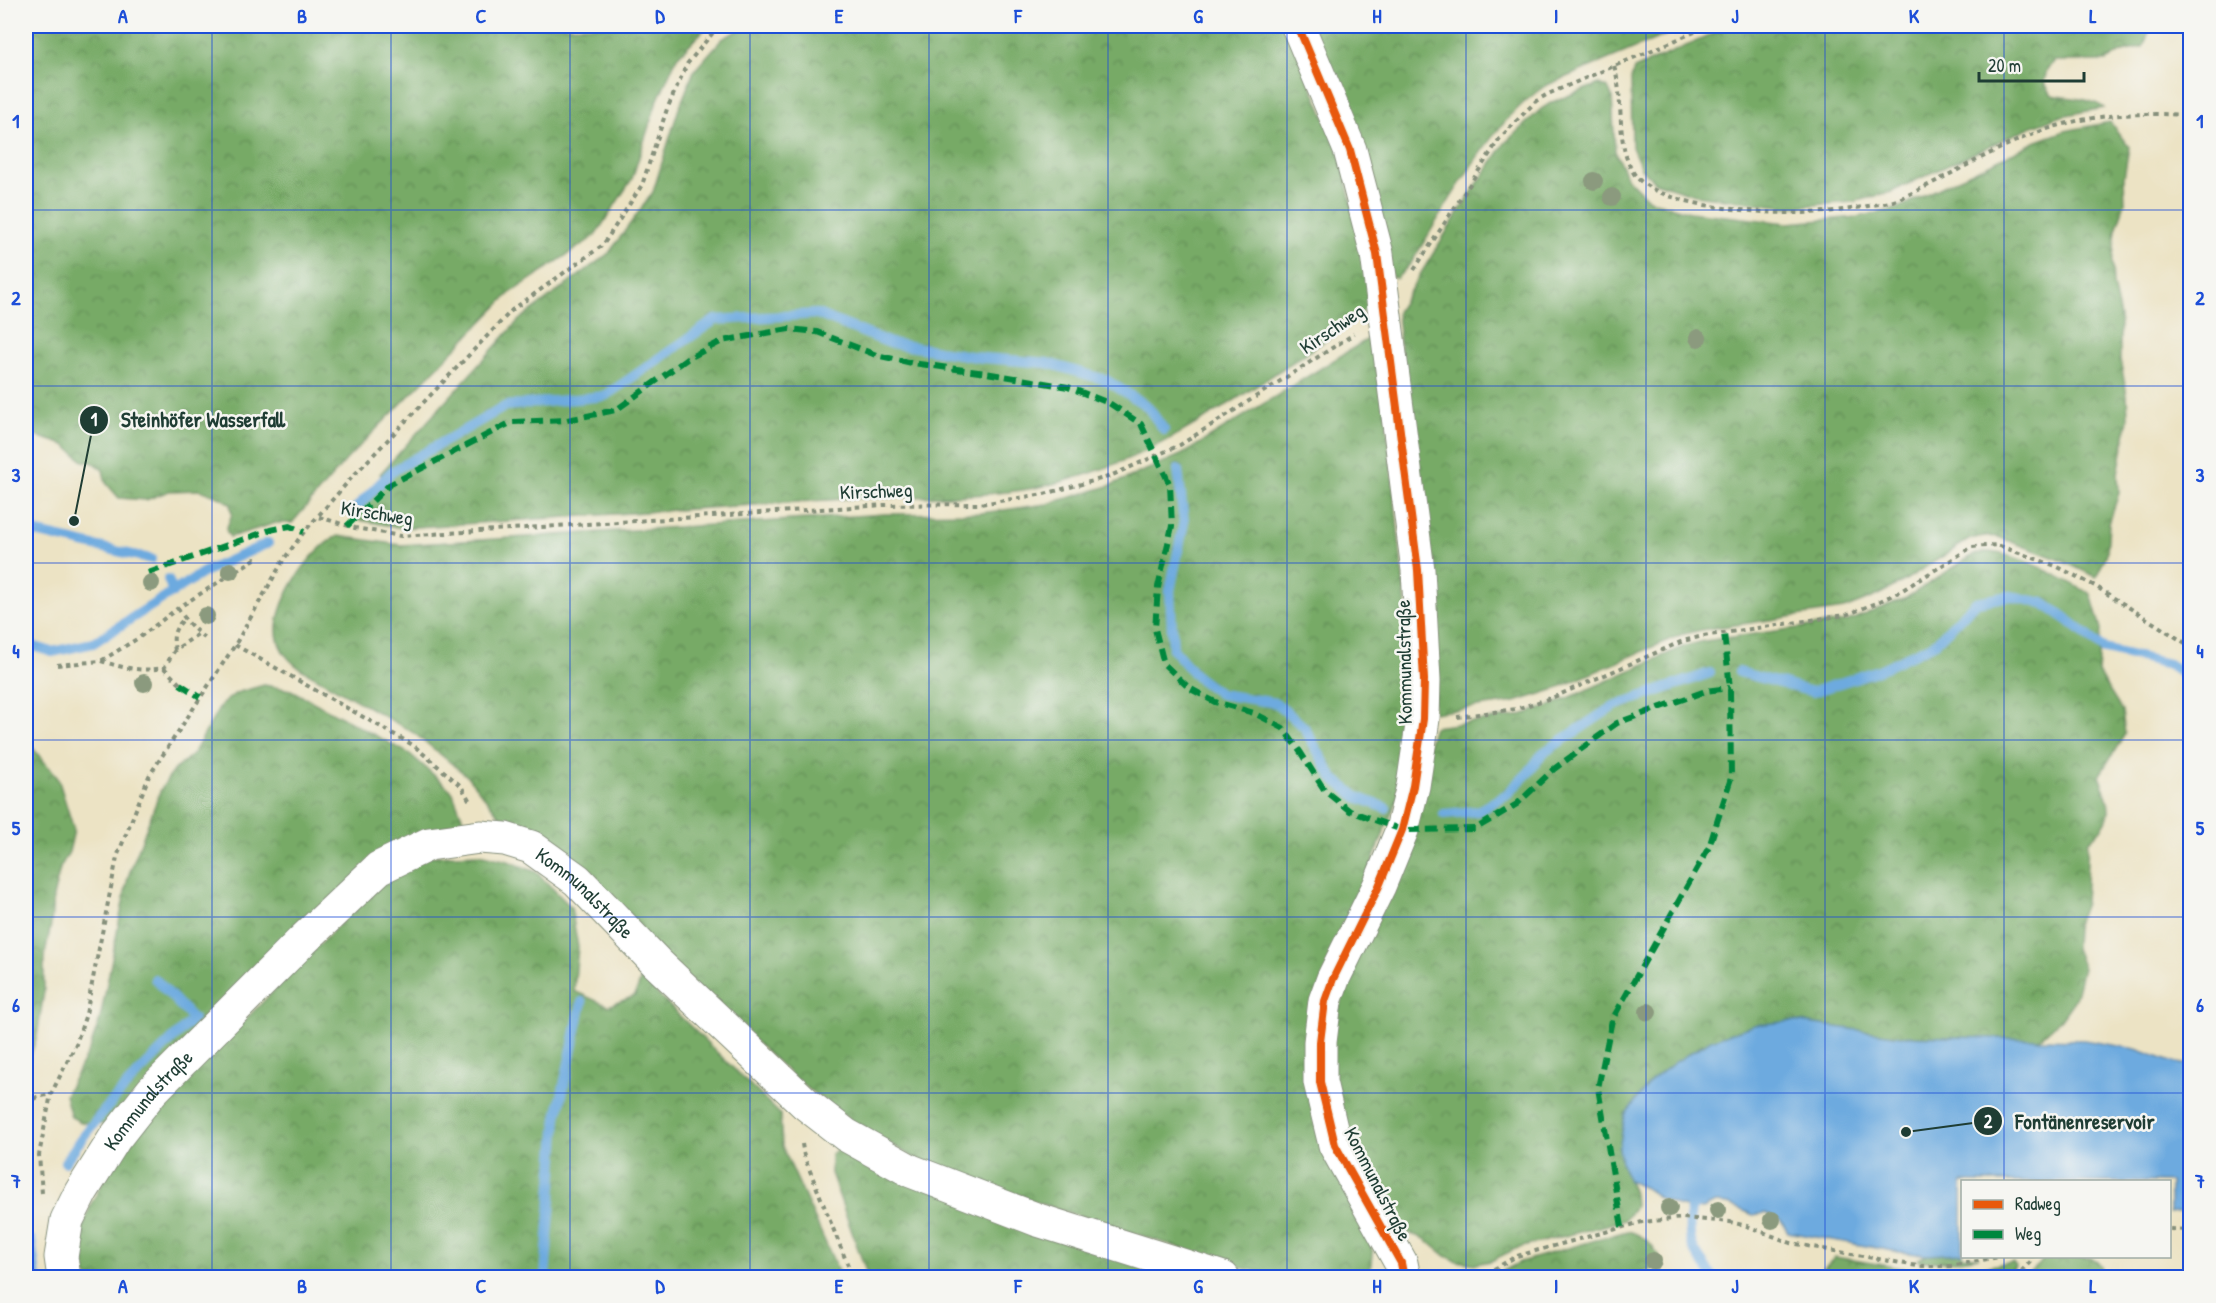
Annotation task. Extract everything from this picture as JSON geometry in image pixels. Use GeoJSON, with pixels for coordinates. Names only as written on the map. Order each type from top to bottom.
{"type":"FeatureCollection","features":[{"type":"Feature","properties":{"kind":"lane","name":"Kommunalstraße"},"geometry":{"type":"LineString","coordinates":[[1298,26],[1350,150],[1377,254],[1386,308],[1418,570],[1424,680],[1423,719],[1413,786],[1402,830],[1379,886],[1333,979],[1325,1001],[1320,1042],[1320,1082],[1335,1145],[1401,1263],[1404,1278]]}},
{"type":"Feature","properties":{"kind":"lane","name":"Kommunalstraße"},"geometry":{"type":"LineString","coordinates":[[64,1278],[61,1257],[67,1220],[81,1192],[115,1138],[152,1091],[301,942],[379,868],[429,844],[480,837],[505,839],[531,847],[577,880],[657,963],[806,1104],[846,1135],[911,1172],[1038,1220],[1223,1278]]}},
{"type":"Feature","properties":{"kind":"path"},"geometry":{"type":"LineString","coordinates":[[67,1220],[42,1202],[39,1155],[51,1094],[76,1044],[86,1014],[117,857],[149,776],[234,645],[284,559],[304,532],[354,475],[512,310],[603,245],[642,185],[667,108],[687,64],[716,29],[723,26]]}},
{"type":"Feature","properties":{"kind":"path"},"geometry":{"type":"LineString","coordinates":[[1614,66],[1619,83],[1623,149],[1633,174],[1653,190],[1694,203],[1732,210],[1786,214],[1856,208],[1896,200],[2024,138],[2064,124],[2110,114],[2190,115]]}},
{"type":"Feature","properties":{"kind":"path"},"geometry":{"type":"LineString","coordinates":[[1423,719],[1434,720],[1516,709],[1554,697],[1683,641],[1703,636],[1846,615],[1892,595],[1972,547],[1985,545],[1998,545],[2056,566],[2095,586],[2190,646]]}},
{"type":"Feature","properties":{"kind":"path"},"geometry":{"type":"LineString","coordinates":[[100,661],[140,637],[178,608],[255,559],[259,561]]}},
{"type":"Feature","properties":{"kind":"path"},"geometry":{"type":"LineString","coordinates":[[178,608],[198,634],[206,639]]}},
{"type":"Feature","properties":{"kind":"path"},"geometry":{"type":"LineString","coordinates":[[175,650],[172,637],[175,628],[184,618]]}},
{"type":"Feature","properties":{"kind":"path"},"geometry":{"type":"LineString","coordinates":[[57,665],[100,661],[137,670],[164,668],[175,650],[198,634]]}},
{"type":"Feature","properties":{"kind":"path"},"geometry":{"type":"LineString","coordinates":[[234,645],[412,745],[461,786],[479,820],[480,837]]}},
{"type":"Feature","properties":{"kind":"path"},"geometry":{"type":"LineString","coordinates":[[164,668],[180,684]]}},
{"type":"Feature","properties":{"kind":"path"},"geometry":{"type":"LineString","coordinates":[[26,1104],[37,1097],[51,1094]]}},
{"type":"Feature","properties":{"kind":"path"},"geometry":{"type":"LineString","coordinates":[[806,1104],[799,1122],[804,1156],[853,1278]]}},
{"type":"Feature","properties":{"kind":"path"},"geometry":{"type":"LineString","coordinates":[[1478,1278],[1517,1256],[1642,1222],[1683,1218],[1699,1218],[1747,1226],[1791,1243],[1917,1266],[1950,1266],[1998,1258]]}},
{"type":"Feature","properties":{"kind":"path"},"geometry":{"type":"LineString","coordinates":[[2171,1229],[2190,1230]]}},
{"type":"Feature","properties":{"kind":"path"},"geometry":{"type":"LineString","coordinates":[[2015,1278],[2032,1258]]}},
{"type":"Feature","properties":{"kind":"green space"},"geometry":{"type":"Polygon","coordinates":[[[26,26],[708,26],[677,57],[656,104],[632,179],[595,236],[509,294],[346,460],[292,523],[276,523],[230,537],[226,530],[232,514],[230,504],[221,498],[200,490],[169,491],[146,500],[119,498],[106,483],[103,470],[92,462],[83,461],[65,445],[36,436],[26,429],[26,26]]]}},
{"type":"Feature","properties":{"kind":"green space"},"geometry":{"type":"Polygon","coordinates":[[[746,26],[1286,26],[1340,153],[1373,301],[1330,338],[1198,423],[1140,454],[1078,477],[1044,486],[969,495],[844,499],[402,528],[359,520],[360,507],[382,485],[383,476],[380,474],[519,320],[609,253],[653,192],[678,111],[694,71],[722,39],[746,26]]]}},
{"type":"Feature","properties":{"kind":"green space"},"geometry":{"type":"Polygon","coordinates":[[[1310,26],[1687,26],[1545,86],[1524,102],[1487,143],[1411,263],[1397,278],[1392,277],[1310,26]]]}},
{"type":"Feature","properties":{"kind":"green space"},"geometry":{"type":"Polygon","coordinates":[[[1731,26],[2150,26],[2150,30],[2143,47],[2119,53],[2106,61],[2055,61],[2047,69],[2044,82],[2052,95],[2086,100],[2104,108],[2061,116],[2030,127],[1891,192],[1853,202],[1787,207],[1695,195],[1655,182],[1641,168],[1632,147],[1631,79],[1634,69],[1731,26]]]}},
{"type":"Feature","properties":{"kind":"green space"},"geometry":{"type":"Polygon","coordinates":[[[1599,84],[1608,88],[1612,97],[1615,151],[1627,178],[1649,200],[1690,212],[1788,223],[1857,217],[1896,209],[2037,141],[2065,131],[2110,122],[2129,147],[2124,177],[2125,203],[2116,230],[2112,265],[2113,286],[2120,317],[2120,360],[2127,394],[2128,419],[2118,474],[2119,493],[2109,523],[2107,554],[2096,577],[2058,559],[1998,537],[1984,536],[1970,539],[1899,584],[1844,609],[1680,635],[1553,690],[1515,702],[1434,713],[1397,312],[1463,205],[1505,143],[1541,109],[1552,102],[1599,84]]]}},
{"type":"Feature","properties":{"kind":"green space"},"geometry":{"type":"Polygon","coordinates":[[[1366,340],[1378,340],[1414,682],[1403,784],[1317,1003],[1373,1254],[1368,1273],[1358,1277],[1283,1277],[1243,1268],[1039,1203],[913,1157],[854,1123],[799,1082],[527,829],[504,821],[467,776],[414,733],[299,668],[286,655],[278,639],[277,626],[280,612],[294,580],[316,553],[338,536],[401,545],[884,514],[981,513],[1047,504],[1109,486],[1183,454],[1366,340]]]}},
{"type":"Feature","properties":{"kind":"green space"},"geometry":{"type":"Polygon","coordinates":[[[1986,552],[1999,553],[2026,562],[2091,594],[2101,629],[2098,673],[2122,711],[2125,734],[2099,776],[2107,797],[2109,812],[2103,826],[2088,842],[2085,903],[2076,927],[2075,948],[2083,968],[2075,999],[2061,1019],[2039,1039],[1901,1036],[1793,1021],[1711,1040],[1677,1061],[1651,1081],[1625,1115],[1619,1149],[1621,1163],[1634,1193],[1635,1206],[1625,1220],[1515,1249],[1491,1261],[1475,1264],[1457,1261],[1446,1256],[1425,1239],[1394,1228],[1342,1142],[1328,1041],[1434,727],[1518,716],[1555,704],[1685,646],[1704,641],[1848,621],[1906,598],[1973,555],[1986,552]]]}},
{"type":"Feature","properties":{"kind":"green space"},"geometry":{"type":"Polygon","coordinates":[[[264,685],[291,690],[410,754],[452,791],[464,822],[426,832],[106,1125],[81,1122],[71,1117],[65,1095],[90,1048],[100,1019],[128,877],[161,789],[173,771],[193,754],[221,705],[236,693],[264,685]]]}},
{"type":"Feature","properties":{"kind":"green space"},"geometry":{"type":"Polygon","coordinates":[[[26,740],[58,778],[74,830],[69,852],[60,868],[53,897],[51,925],[44,958],[44,992],[37,1036],[26,1069],[26,740]]]}},
{"type":"Feature","properties":{"kind":"green space"},"geometry":{"type":"Polygon","coordinates":[[[479,854],[508,861],[536,872],[571,907],[578,947],[574,991],[608,1006],[635,996],[641,978],[780,1114],[782,1146],[841,1277],[88,1278],[79,1259],[83,1227],[92,1202],[112,1165],[159,1107],[386,877],[431,856],[479,854]]]}},
{"type":"Feature","properties":{"kind":"green space"},"geometry":{"type":"Polygon","coordinates":[[[839,1147],[1178,1277],[868,1277],[831,1173],[831,1155],[839,1147]]]}},
{"type":"Feature","properties":{"kind":"green space"},"geometry":{"type":"Polygon","coordinates":[[[1627,1231],[1638,1235],[1653,1246],[1659,1257],[1660,1263],[1656,1267],[1641,1272],[1640,1277],[1492,1277],[1520,1262],[1627,1231]]]}},
{"type":"Feature","properties":{"kind":"green space"},"geometry":{"type":"Polygon","coordinates":[[[1961,1253],[1961,1258],[1973,1258],[1948,1262],[1919,1261],[1918,1259],[1927,1255],[1961,1253]]]}},
{"type":"Feature","properties":{"kind":"green space"},"geometry":{"type":"Polygon","coordinates":[[[1835,1257],[1913,1270],[1915,1275],[2013,1262],[2015,1266],[2003,1277],[1816,1277],[1835,1257]]]}},
{"type":"Feature","properties":{"kind":"green space"},"geometry":{"type":"Polygon","coordinates":[[[2045,1258],[2093,1258],[2101,1266],[2103,1277],[2025,1277],[2045,1258]]]}},
{"type":"Feature","properties":{"kind":"water"},"geometry":{"type":"Polygon","coordinates":[[[1793,1021],[1901,1036],[2084,1040],[2136,1049],[2171,1062],[2190,1065],[2190,1210],[2171,1213],[2171,1180],[1961,1180],[1961,1253],[1927,1255],[1788,1232],[1781,1220],[1766,1213],[1753,1215],[1728,1204],[1715,1203],[1703,1209],[1680,1206],[1661,1199],[1629,1181],[1621,1163],[1619,1149],[1625,1115],[1651,1081],[1677,1061],[1711,1040],[1754,1025],[1793,1021]]]}},
{"type":"Feature","properties":{"kind":"waterway"},"geometry":{"type":"LineString","coordinates":[[355,509],[391,472],[506,406],[605,396],[715,320],[817,314],[890,343],[983,358],[1047,363],[1106,380],[1147,406],[1164,430]]}},
{"type":"Feature","properties":{"kind":"waterway"},"geometry":{"type":"LineString","coordinates":[[1178,470],[1184,522],[1170,591],[1173,649],[1197,677],[1220,694],[1276,703],[1304,727],[1333,778],[1357,797],[1386,808]]}},
{"type":"Feature","properties":{"kind":"waterway"},"geometry":{"type":"LineString","coordinates":[[26,530],[151,559]]}},
{"type":"Feature","properties":{"kind":"waterway"},"geometry":{"type":"LineString","coordinates":[[26,644],[52,652],[93,643],[204,572],[268,543]]}},
{"type":"Feature","properties":{"kind":"waterway"},"geometry":{"type":"LineString","coordinates":[[168,579],[173,592]]}},
{"type":"Feature","properties":{"kind":"waterway"},"geometry":{"type":"LineString","coordinates":[[1739,672],[1813,692],[1879,670],[1934,644],[1976,602],[2010,596],[2043,603],[2104,649],[2169,664],[2190,678]]}},
{"type":"Feature","properties":{"kind":"waterway"},"geometry":{"type":"LineString","coordinates":[[1444,814],[1478,811],[1507,794],[1529,772],[1543,753],[1614,706],[1710,673]]}},
{"type":"Feature","properties":{"kind":"waterway"},"geometry":{"type":"LineString","coordinates":[[65,1162],[109,1105],[193,1019],[155,979]]}},
{"type":"Feature","properties":{"kind":"waterway"},"geometry":{"type":"LineString","coordinates":[[545,1278],[557,1118],[582,1002]]}},
{"type":"Feature","properties":{"kind":"waterway"},"geometry":{"type":"LineString","coordinates":[[1701,1200],[1691,1208],[1691,1239],[1696,1253],[1714,1278]]}},
{"type":"Feature","properties":{"kind":"waterway"},"geometry":{"type":"LineString","coordinates":[[31,1240],[36,1278]]}},
{"type":"Feature","properties":{"kind":"marked path"},"geometry":{"type":"LineString","coordinates":[[347,526],[389,485],[512,422],[567,420],[616,410],[687,359],[722,341],[789,329],[817,332],[876,355],[912,363],[1068,387],[1109,403],[1141,424],[1170,485],[1172,526],[1158,587],[1155,629],[1164,664],[1189,688],[1215,702],[1254,713],[1283,728],[1325,791],[1350,811],[1402,830],[1475,829],[1517,804],[1554,769],[1617,723],[1706,691],[1730,688]]}},
{"type":"Feature","properties":{"kind":"marked path"},"geometry":{"type":"LineString","coordinates":[[148,573],[270,530],[290,526],[304,532]]}},
{"type":"Feature","properties":{"kind":"marked path"},"geometry":{"type":"LineString","coordinates":[[1622,1227],[1598,1088],[1612,1020],[1709,847],[1731,778],[1730,688],[1724,633]]}},
{"type":"Feature","properties":{"kind":"marked path"},"geometry":{"type":"LineString","coordinates":[[180,684],[200,697]]}},
{"type":"Feature","properties":{"kind":"cycle path"},"geometry":{"type":"LineString","coordinates":[[1298,26],[1350,150],[1377,254],[1418,570],[1424,680],[1423,719],[1413,786],[1402,830],[1379,886],[1333,979],[1325,1001],[1320,1042],[1320,1082],[1335,1145],[1401,1263],[1404,1278]]}},
{"type":"Feature","properties":{"kind":"place","name":"Steinhöfer Wasserfall"},"geometry":{"type":"Point","coordinates":[74,521]}},
{"type":"Feature","properties":{"kind":"place","name":"Fontänenreservoir"},"geometry":{"type":"Point","coordinates":[1906,1132]}}]}
